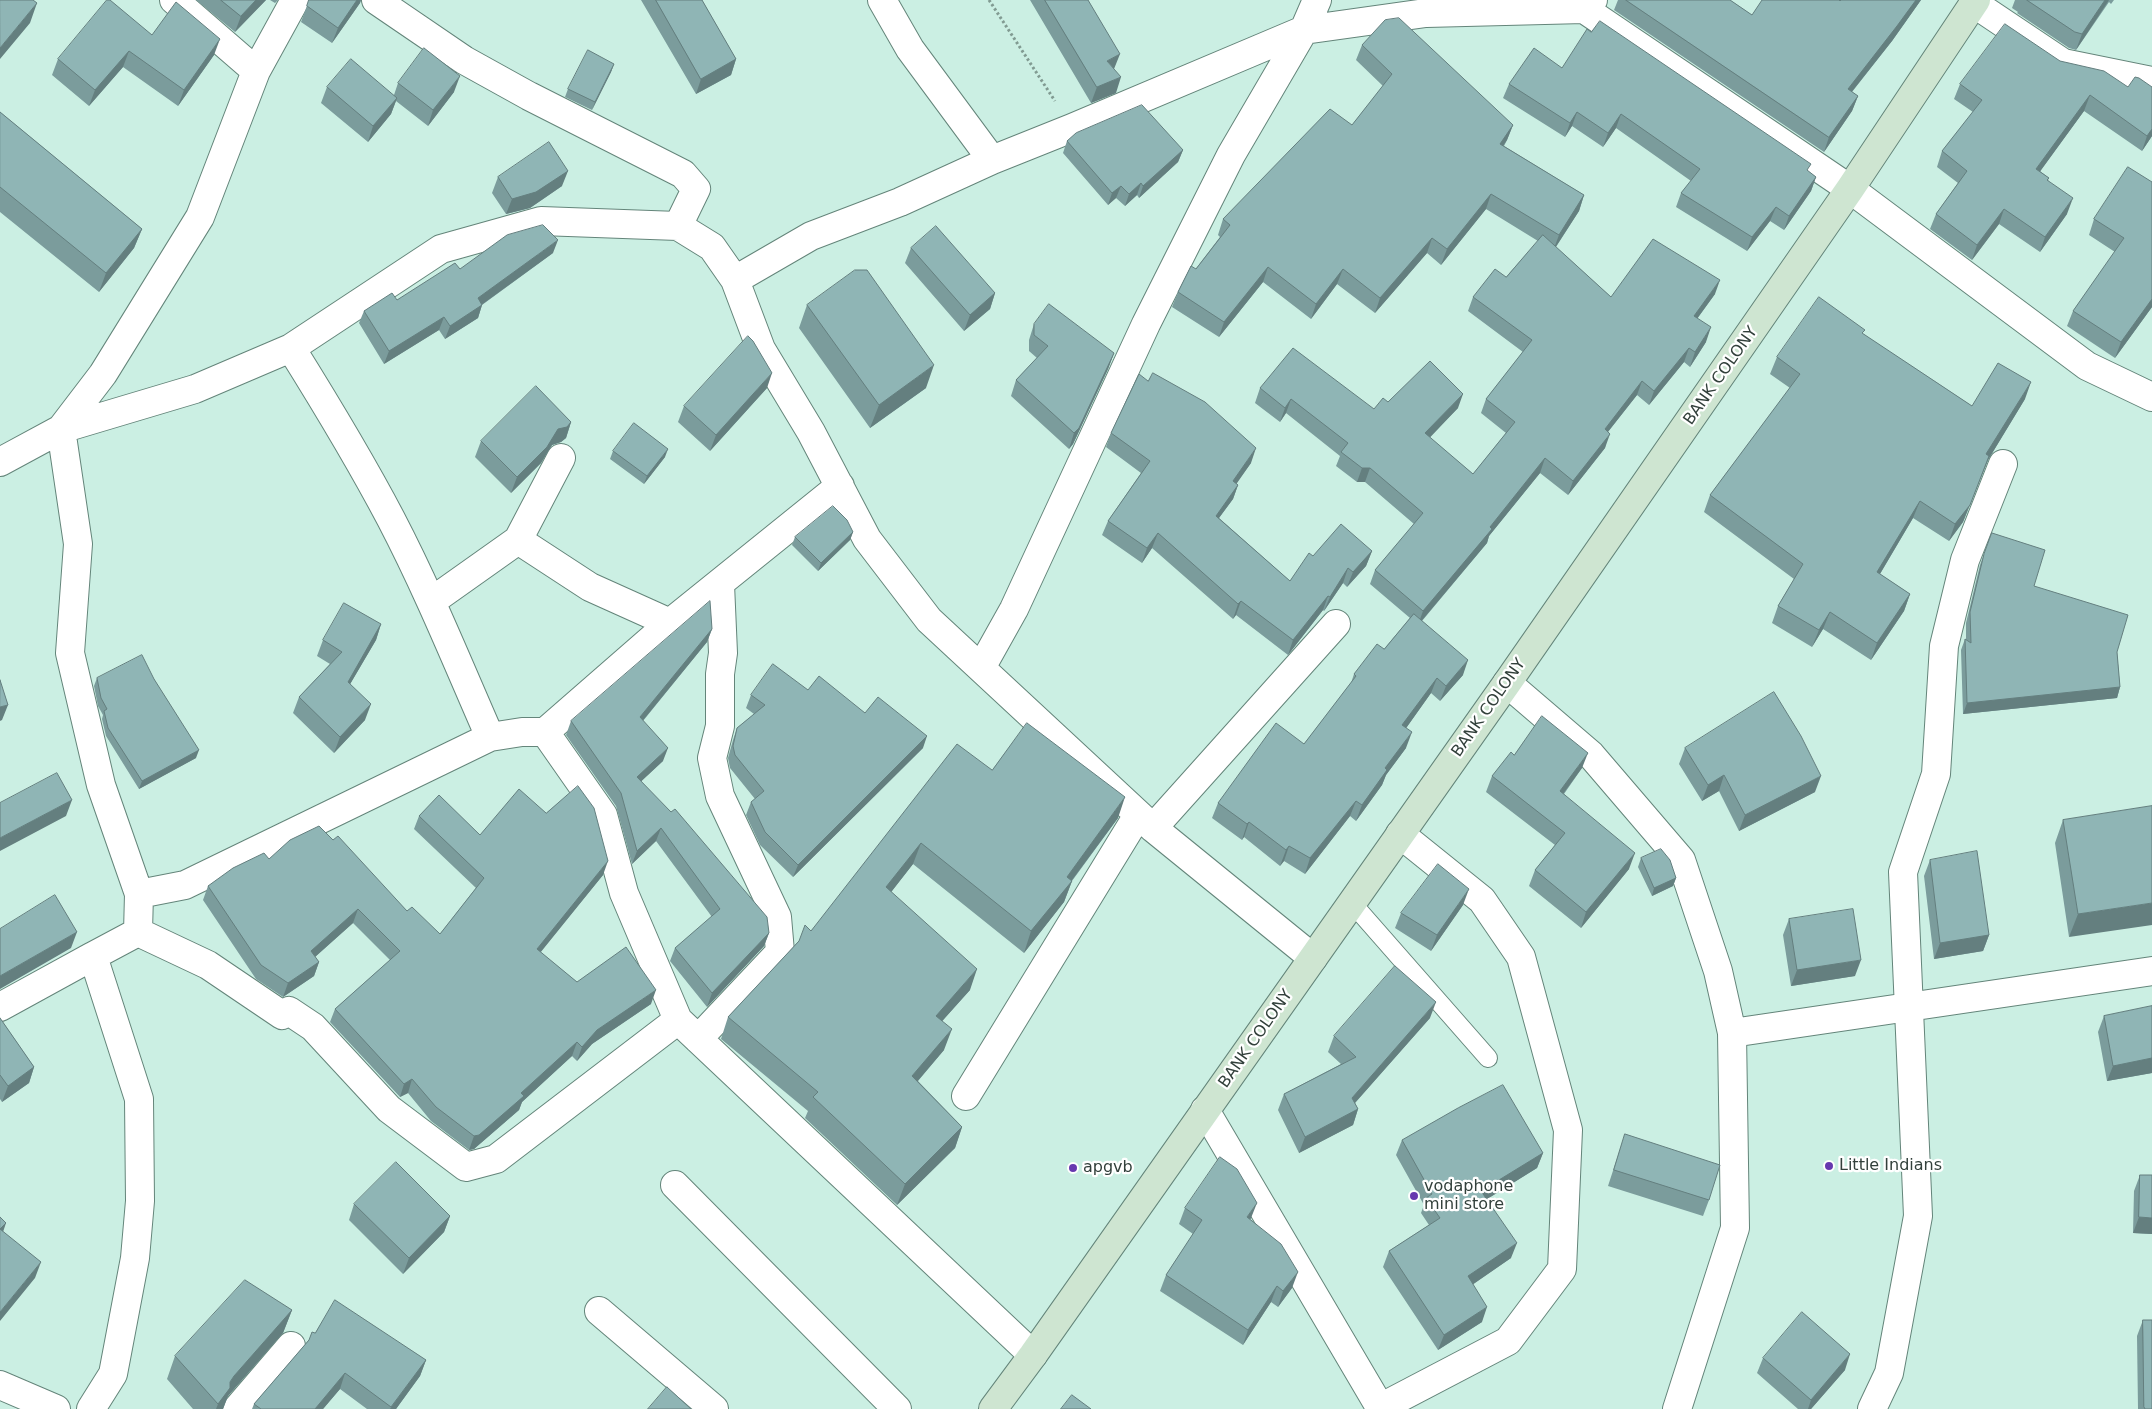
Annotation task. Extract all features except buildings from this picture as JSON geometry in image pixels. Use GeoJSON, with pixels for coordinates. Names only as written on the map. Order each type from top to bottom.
{"type":"FeatureCollection","features":[{"type":"Feature","properties":{"kind":"main road","name":"BANK COLONY"},"geometry":{"type":"LineString","coordinates":[[992,1409],[1033,1355],[1507,683],[1850,189],[1975,2]]}},
{"type":"Feature","properties":{"kind":"street"},"geometry":{"type":"LineString","coordinates":[[174,0],[256,71]]}},
{"type":"Feature","properties":{"kind":"street"},"geometry":{"type":"LineString","coordinates":[[138,932],[139,894],[101,785],[70,653],[78,544],[61,429],[103,374],[200,217],[256,71],[295,0]]}},
{"type":"Feature","properties":{"kind":"street"},"geometry":{"type":"LineString","coordinates":[[376,0],[464,60],[529,96],[683,174],[696,189],[678,226]]}},
{"type":"Feature","properties":{"kind":"street"},"geometry":{"type":"LineString","coordinates":[[882,0],[910,49],[992,160]]}},
{"type":"Feature","properties":{"kind":"street"},"geometry":{"type":"LineString","coordinates":[[981,668],[1014,609],[1146,324],[1231,155],[1304,30],[1317,0]]}},
{"type":"Feature","properties":{"kind":"street"},"geometry":{"type":"LineString","coordinates":[[1975,2],[2064,63],[2152,81]]}},
{"type":"Feature","properties":{"kind":"street"},"geometry":{"type":"LineString","coordinates":[[735,280],[810,236],[900,202],[992,160],[1304,30],[1426,12],[1589,4],[1850,189],[2087,366],[2152,397]]}},
{"type":"Feature","properties":{"kind":"street"},"geometry":{"type":"LineString","coordinates":[[0,462],[61,429],[195,390],[291,348],[441,249],[542,221],[678,226],[712,247],[735,280],[761,349],[812,432],[867,539],[929,620],[1145,822],[1313,958]]}},
{"type":"Feature","properties":{"kind":"street"},"geometry":{"type":"LineString","coordinates":[[291,348],[350,444],[391,520],[432,601],[490,737]]}},
{"type":"Feature","properties":{"kind":"street"},"geometry":{"type":"LineString","coordinates":[[432,601],[518,540],[561,458]]}},
{"type":"Feature","properties":{"kind":"street"},"geometry":{"type":"LineString","coordinates":[[1872,1409],[1889,1373],[1918,1216],[1903,872],[1936,774],[1946,636],[1965,560],[2003,464]]}},
{"type":"Feature","properties":{"kind":"street"},"geometry":{"type":"LineString","coordinates":[[139,894],[185,885],[490,737],[522,732],[545,732],[670,624],[840,486]]}},
{"type":"Feature","properties":{"kind":"street"},"geometry":{"type":"LineString","coordinates":[[518,540],[590,587],[670,624]]}},
{"type":"Feature","properties":{"kind":"street"},"geometry":{"type":"LineString","coordinates":[[698,1039],[780,952],[777,917],[720,796],[712,758],[720,726],[720,674],[723,653],[720,584]]}},
{"type":"Feature","properties":{"kind":"street"},"geometry":{"type":"LineString","coordinates":[[966,1096],[1145,822],[1336,624]]}},
{"type":"Feature","properties":{"kind":"street"},"geometry":{"type":"LineString","coordinates":[[1507,683],[1591,755],[1681,860],[1718,971],[1732,1033],[1735,1228],[1677,1409]]}},
{"type":"Feature","properties":{"kind":"street"},"geometry":{"type":"LineString","coordinates":[[545,732],[603,815],[624,893],[678,1020],[1033,1355]]}},
{"type":"Feature","properties":{"kind":"street"},"geometry":{"type":"LineString","coordinates":[[1205,1110],[1380,1409],[1508,1341],[1562,1269],[1568,1130],[1521,958],[1482,900],[1400,834]]}},
{"type":"Feature","properties":{"kind":"street"},"geometry":{"type":"LineString","coordinates":[[138,932],[208,965],[282,1015],[289,1011],[313,1027],[389,1109],[466,1167],[496,1159],[678,1020]]}},
{"type":"Feature","properties":{"kind":"street"},"geometry":{"type":"LineString","coordinates":[[0,1007],[138,932]]}},
{"type":"Feature","properties":{"kind":"street"},"geometry":{"type":"LineString","coordinates":[[91,1409],[113,1374],[135,1258],[140,1201],[139,1099],[93,956]]}},
{"type":"Feature","properties":{"kind":"street"},"geometry":{"type":"LineString","coordinates":[[1732,1033],[2152,971]]}},
{"type":"Feature","properties":{"kind":"street"},"geometry":{"type":"LineString","coordinates":[[674,1185],[897,1409]]}},
{"type":"Feature","properties":{"kind":"street"},"geometry":{"type":"LineString","coordinates":[[599,1311],[714,1409]]}},
{"type":"Feature","properties":{"kind":"street"},"geometry":{"type":"LineString","coordinates":[[237,1409],[291,1346]]}},
{"type":"Feature","properties":{"kind":"street"},"geometry":{"type":"LineString","coordinates":[[0,1385],[56,1409]]}},
{"type":"Feature","properties":{"kind":"lane"},"geometry":{"type":"LineString","coordinates":[[1352,902],[1488,1058]]}},
{"type":"Feature","properties":{"kind":"path"},"geometry":{"type":"LineString","coordinates":[[990,0],[1072,128]]}},
{"type":"Feature","properties":{"kind":"place","name":"Little Indians"},"geometry":{"type":"Point","coordinates":[1829,1166]}},
{"type":"Feature","properties":{"kind":"place","name":"apgvb"},"geometry":{"type":"Point","coordinates":[1073,1168]}},
{"type":"Feature","properties":{"kind":"place","name":"vodaphone mini store"},"geometry":{"type":"Point","coordinates":[1414,1196]}}]}
